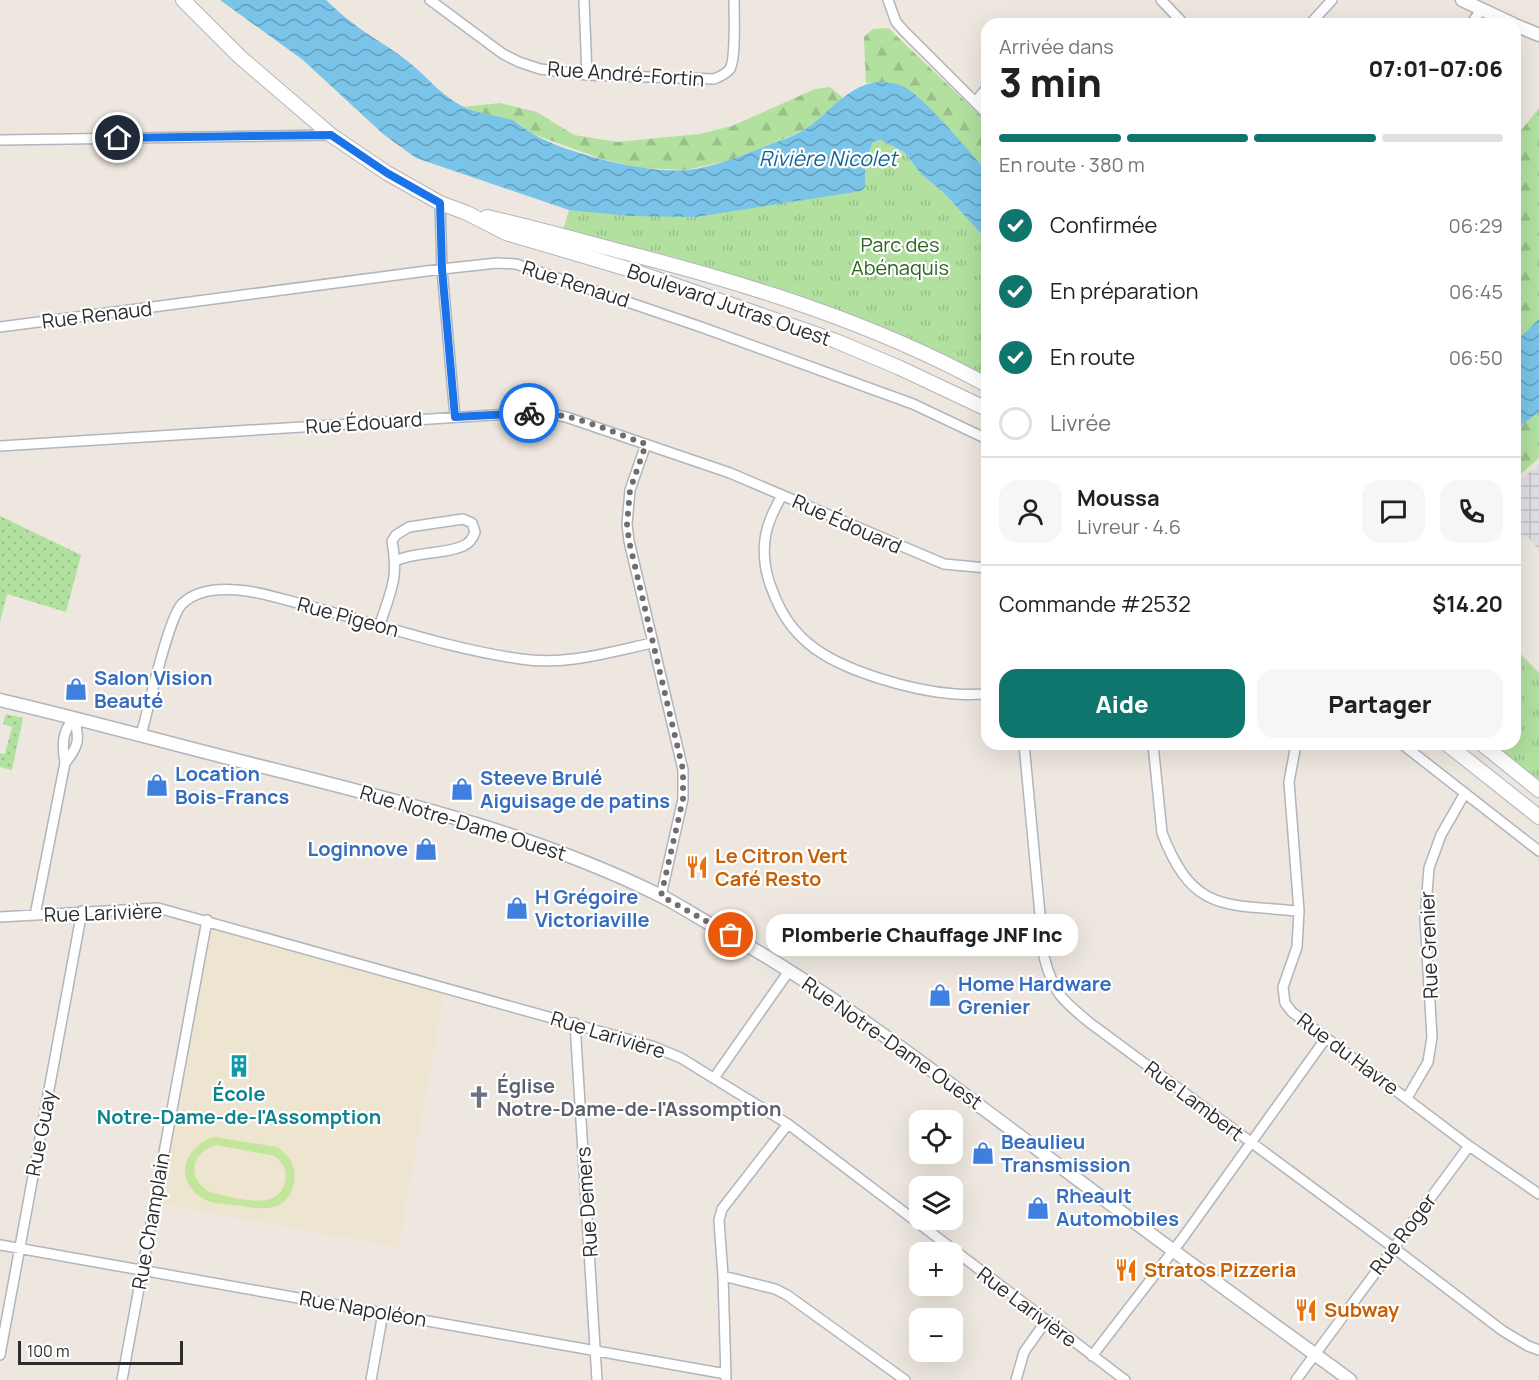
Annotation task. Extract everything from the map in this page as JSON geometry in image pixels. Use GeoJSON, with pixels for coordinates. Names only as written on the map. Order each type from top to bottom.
{"type":"FeatureCollection","features":[{"type":"Feature","properties":{"kind":"main road","name":"Boulevard Jutras Ouest"},"geometry":{"type":"LineString","coordinates":[[183,0],[240,57],[331,135],[387,173],[440,203],[467,213],[506,233],[628,269],[836,341],[981,406]]}},
{"type":"Feature","properties":{"kind":"main road","name":"Boulevard Jutras Ouest"},"geometry":{"type":"LineString","coordinates":[[467,213],[515,223],[704,273],[788,300],[913,348],[981,382]]}},
{"type":"Feature","properties":{"kind":"main road"},"geometry":{"type":"LineString","coordinates":[[1455,750],[1539,817]]}},
{"type":"Feature","properties":{"kind":"main road"},"geometry":{"type":"LineString","coordinates":[[1489,750],[1539,790]]}},
{"type":"Feature","properties":{"kind":"street"},"geometry":{"type":"LineString","coordinates":[[584,0],[587,75]]}},
{"type":"Feature","properties":{"kind":"street","name":"Rue André-Fortin"},"geometry":{"type":"LineString","coordinates":[[432,1],[503,54],[540,69],[587,75],[714,79],[723,75],[730,68],[734,0]]}},
{"type":"Feature","properties":{"kind":"street"},"geometry":{"type":"LineString","coordinates":[[888,0],[892,13],[904,33],[981,108]]}},
{"type":"Feature","properties":{"kind":"street"},"geometry":{"type":"LineString","coordinates":[[1161,0],[1178,18]]}},
{"type":"Feature","properties":{"kind":"street"},"geometry":{"type":"LineString","coordinates":[[1316,18],[1332,0]]}},
{"type":"Feature","properties":{"kind":"street"},"geometry":{"type":"LineString","coordinates":[[1462,0],[1500,18]]}},
{"type":"Feature","properties":{"kind":"street"},"geometry":{"type":"LineString","coordinates":[[1475,18],[1481,10]]}},
{"type":"Feature","properties":{"kind":"street"},"geometry":{"type":"LineString","coordinates":[[1521,27],[1539,34]]}},
{"type":"Feature","properties":{"kind":"street"},"geometry":{"type":"LineString","coordinates":[[975,102],[981,95]]}},
{"type":"Feature","properties":{"kind":"street"},"geometry":{"type":"LineString","coordinates":[[0,140],[331,135]]}},
{"type":"Feature","properties":{"kind":"street"},"geometry":{"type":"LineString","coordinates":[[440,203],[442,269],[455,417]]}},
{"type":"Feature","properties":{"kind":"street","name":"Rue Renaud"},"geometry":{"type":"LineString","coordinates":[[0,327],[442,269],[497,263],[516,264],[690,323],[913,404],[981,436]]}},
{"type":"Feature","properties":{"kind":"street","name":"Rue Édouard"},"geometry":{"type":"LineString","coordinates":[[0,446],[540,412],[566,417],[730,473],[944,564],[981,567]]}},
{"type":"Feature","properties":{"kind":"street"},"geometry":{"type":"LineString","coordinates":[[646,444],[630,490],[627,524],[652,643],[683,770],[683,799],[661,896]]}},
{"type":"Feature","properties":{"kind":"street"},"geometry":{"type":"LineString","coordinates":[[782,495],[769,521],[765,545],[766,574],[788,621],[809,644],[843,664],[921,690],[956,695],[981,694]]}},
{"type":"Feature","properties":{"kind":"street"},"geometry":{"type":"LineString","coordinates":[[380,624],[394,581],[395,561],[392,541],[402,530],[463,519],[472,523],[476,532],[473,539],[465,546],[407,555],[395,561]]}},
{"type":"Feature","properties":{"kind":"street","name":"Rue Pigeon"},"geometry":{"type":"LineString","coordinates":[[141,735],[166,641],[177,611],[195,595],[207,591],[248,591],[380,624],[458,647],[522,660],[545,661],[579,657],[652,643]]}},
{"type":"Feature","properties":{"kind":"street","name":"Rue Notre-Dame Ouest"},"geometry":{"type":"LineString","coordinates":[[0,700],[404,803],[577,859],[661,896],[731,935],[843,1006],[981,1105],[1173,1252],[1350,1380]]}},
{"type":"Feature","properties":{"kind":"street"},"geometry":{"type":"LineString","coordinates":[[35,915],[65,763],[62,744],[65,728],[74,718]]}},
{"type":"Feature","properties":{"kind":"street"},"geometry":{"type":"LineString","coordinates":[[65,763],[75,750],[78,739],[74,718]]}},
{"type":"Feature","properties":{"kind":"street","name":"Rue Lambert"},"geometry":{"type":"LineString","coordinates":[[1025,750],[1044,957],[1054,988],[1060,997],[1090,1023],[1503,1331],[1539,1350]]}},
{"type":"Feature","properties":{"kind":"street"},"geometry":{"type":"LineString","coordinates":[[1154,750],[1162,833],[1187,881],[1216,902],[1299,911]]}},
{"type":"Feature","properties":{"kind":"street","name":"Rue du Havre"},"geometry":{"type":"LineString","coordinates":[[1295,750],[1289,782],[1299,911],[1297,947],[1283,987],[1285,1003],[1292,1012],[1468,1146],[1538,1192]]}},
{"type":"Feature","properties":{"kind":"street"},"geometry":{"type":"LineString","coordinates":[[1410,750],[1539,851]]}},
{"type":"Feature","properties":{"kind":"street","name":"Rue Grenier"},"geometry":{"type":"LineString","coordinates":[[1407,1098],[1428,1062],[1432,1037],[1425,919],[1429,868],[1441,835],[1466,794]]}},
{"type":"Feature","properties":{"kind":"street","name":"Rue Larivière"},"geometry":{"type":"LineString","coordinates":[[0,917],[158,908],[652,1046],[681,1058],[788,1124],[1125,1380]]}},
{"type":"Feature","properties":{"kind":"street","name":"Rue Guay"},"geometry":{"type":"LineString","coordinates":[[0,1355],[82,911]]}},
{"type":"Feature","properties":{"kind":"street","name":"Rue Champlain"},"geometry":{"type":"LineString","coordinates":[[122,1380],[207,920]]}},
{"type":"Feature","properties":{"kind":"street"},"geometry":{"type":"LineString","coordinates":[[714,1078],[789,971]]}},
{"type":"Feature","properties":{"kind":"street","name":"Rue Demers"},"geometry":{"type":"LineString","coordinates":[[575,1023],[597,1380]]}},
{"type":"Feature","properties":{"kind":"street"},"geometry":{"type":"LineString","coordinates":[[1092,1356],[1173,1252],[1326,1038]]}},
{"type":"Feature","properties":{"kind":"street"},"geometry":{"type":"LineString","coordinates":[[726,1377],[719,1220],[722,1209],[788,1124]]}},
{"type":"Feature","properties":{"kind":"street","name":"Rue Roger"},"geometry":{"type":"LineString","coordinates":[[1296,1380],[1468,1146]]}},
{"type":"Feature","properties":{"kind":"street","name":"Rue Napoléon"},"geometry":{"type":"LineString","coordinates":[[0,1245],[595,1351],[726,1377]]}},
{"type":"Feature","properties":{"kind":"street"},"geometry":{"type":"LineString","coordinates":[[723,1276],[775,1289],[787,1295],[905,1380]]}},
{"type":"Feature","properties":{"kind":"street"},"geometry":{"type":"LineString","coordinates":[[371,1380],[383,1313]]}},
{"type":"Feature","properties":{"kind":"street"},"geometry":{"type":"LineString","coordinates":[[1016,1380],[1024,1352],[1046,1321]]}},
{"type":"Feature","properties":{"kind":"street"},"geometry":{"type":"LineString","coordinates":[[887,1380],[893,1370]]}},
{"type":"Feature","properties":{"kind":"shaded area"},"geometry":{"type":"Polygon","coordinates":[[[1539,464],[1539,550],[1527,536],[1521,540],[1521,480],[1539,464]]]}},
{"type":"Feature","properties":{"kind":"shaded area"},"geometry":{"type":"Polygon","coordinates":[[[207,920],[445,988],[398,1247],[155,1203],[207,920]]]}},
{"type":"Feature","properties":{"kind":"green space"},"geometry":{"type":"Polygon","coordinates":[[[888,28],[981,116],[981,165],[916,95],[892,84],[866,83],[864,37],[873,29],[888,28]]]}},
{"type":"Feature","properties":{"kind":"green space"},"geometry":{"type":"Polygon","coordinates":[[[830,87],[843,98],[808,128],[727,161],[686,170],[640,168],[599,158],[533,134],[518,123],[505,118],[463,107],[500,103],[537,112],[574,135],[618,142],[699,134],[732,126],[815,89],[830,87]]]}},
{"type":"Feature","properties":{"kind":"green space"},"geometry":{"type":"Polygon","coordinates":[[[1539,108],[1539,319],[1521,336],[1521,130],[1539,108]]]}},
{"type":"Feature","properties":{"kind":"green space","name":"Parc des Abénaquis"},"geometry":{"type":"Polygon","coordinates":[[[881,140],[904,152],[922,175],[943,192],[981,233],[981,374],[931,349],[793,295],[671,256],[563,231],[569,210],[696,217],[866,186],[865,169],[873,142],[881,140]]]}},
{"type":"Feature","properties":{"kind":"green space"},"geometry":{"type":"Polygon","coordinates":[[[1539,412],[1539,458],[1521,474],[1521,426],[1539,412]]]}},
{"type":"Feature","properties":{"kind":"green space"},"geometry":{"type":"Polygon","coordinates":[[[0,516],[81,555],[66,612],[7,594],[0,622],[0,516]]]}},
{"type":"Feature","properties":{"kind":"green space"},"geometry":{"type":"Polygon","coordinates":[[[1521,654],[1539,673],[1539,780],[1502,750],[1521,750],[1521,654]]]}},
{"type":"Feature","properties":{"kind":"green space"},"geometry":{"type":"Polygon","coordinates":[[[6,714],[23,718],[12,770],[0,767],[0,753],[5,754],[12,727],[3,724],[6,714]]]}},
{"type":"Feature","properties":{"kind":"green space"},"geometry":{"type":"Polygon","coordinates":[[[214,1137],[277,1147],[293,1166],[295,1177],[291,1193],[279,1205],[263,1208],[216,1203],[203,1199],[191,1188],[185,1171],[191,1154],[205,1141],[214,1137]],[[217,1145],[208,1148],[197,1159],[195,1172],[197,1179],[209,1192],[241,1199],[273,1198],[280,1192],[286,1174],[275,1156],[217,1145]]]}},
{"type":"Feature","properties":{"kind":"water","name":"Rivière Nicolet"},"geometry":{"type":"Polygon","coordinates":[[[220,0],[326,0],[360,29],[406,60],[446,96],[462,106],[514,121],[533,134],[566,149],[608,161],[651,169],[687,170],[729,160],[801,132],[861,86],[882,82],[898,84],[920,98],[981,164],[981,233],[943,192],[922,175],[904,152],[881,140],[873,142],[871,147],[865,169],[866,186],[861,191],[696,217],[630,216],[569,210],[416,158],[383,134],[303,60],[220,0]]]}},
{"type":"Feature","properties":{"kind":"water"},"geometry":{"type":"Polygon","coordinates":[[[1539,319],[1539,412],[1521,426],[1521,336],[1539,319]]]}},
{"type":"Feature","properties":{"kind":"way so far"},"geometry":{"type":"LineString","coordinates":[[529,413],[540,412],[566,417],[646,444],[630,490],[627,524],[652,643],[681,754],[684,785],[683,799],[661,896],[731,935]]}},
{"type":"Feature","properties":{"kind":"place","name":"Salon Vision Beauté"},"geometry":{"type":"Point","coordinates":[76,689]}},
{"type":"Feature","properties":{"kind":"place","name":"Location Bois-Francs"},"geometry":{"type":"Point","coordinates":[157,785]}},
{"type":"Feature","properties":{"kind":"place","name":"Steeve Brulé Aiguisage de patins"},"geometry":{"type":"Point","coordinates":[462,789]}},
{"type":"Feature","properties":{"kind":"place","name":"Loginnove"},"geometry":{"type":"Point","coordinates":[426,849]}},
{"type":"Feature","properties":{"kind":"place","name":"Le Citron Vert Café Resto"},"geometry":{"type":"Point","coordinates":[697,867]}},
{"type":"Feature","properties":{"kind":"place","name":"H Grégoire Victoriaville"},"geometry":{"type":"Point","coordinates":[517,908]}},
{"type":"Feature","properties":{"kind":"place","name":"Plomberie Chauffage JNF Inc"},"geometry":{"type":"Point","coordinates":[731,935]}},
{"type":"Feature","properties":{"kind":"place","name":"Home Hardware Grenier"},"geometry":{"type":"Point","coordinates":[940,995]}},
{"type":"Feature","properties":{"kind":"place","name":"École Notre-Dame-de-l'Assomption"},"geometry":{"type":"Point","coordinates":[239,1066]}},
{"type":"Feature","properties":{"kind":"place","name":"Église Notre-Dame-de-l'Assomption"},"geometry":{"type":"Point","coordinates":[479,1097]}},
{"type":"Feature","properties":{"kind":"place","name":"Beaulieu Transmission"},"geometry":{"type":"Point","coordinates":[983,1153]}},
{"type":"Feature","properties":{"kind":"place","name":"Rheault Automobiles"},"geometry":{"type":"Point","coordinates":[1038,1208]}},
{"type":"Feature","properties":{"kind":"place","name":"Stratos Pizzeria"},"geometry":{"type":"Point","coordinates":[1126,1270]}},
{"type":"Feature","properties":{"kind":"place","name":"Subway"},"geometry":{"type":"Point","coordinates":[1306,1310]}},
{"type":"Feature","properties":{"kind":"route"},"geometry":{"type":"LineString","coordinates":[[118,138],[331,135],[387,173],[440,203],[442,269],[455,417],[529,413]]}}]}
